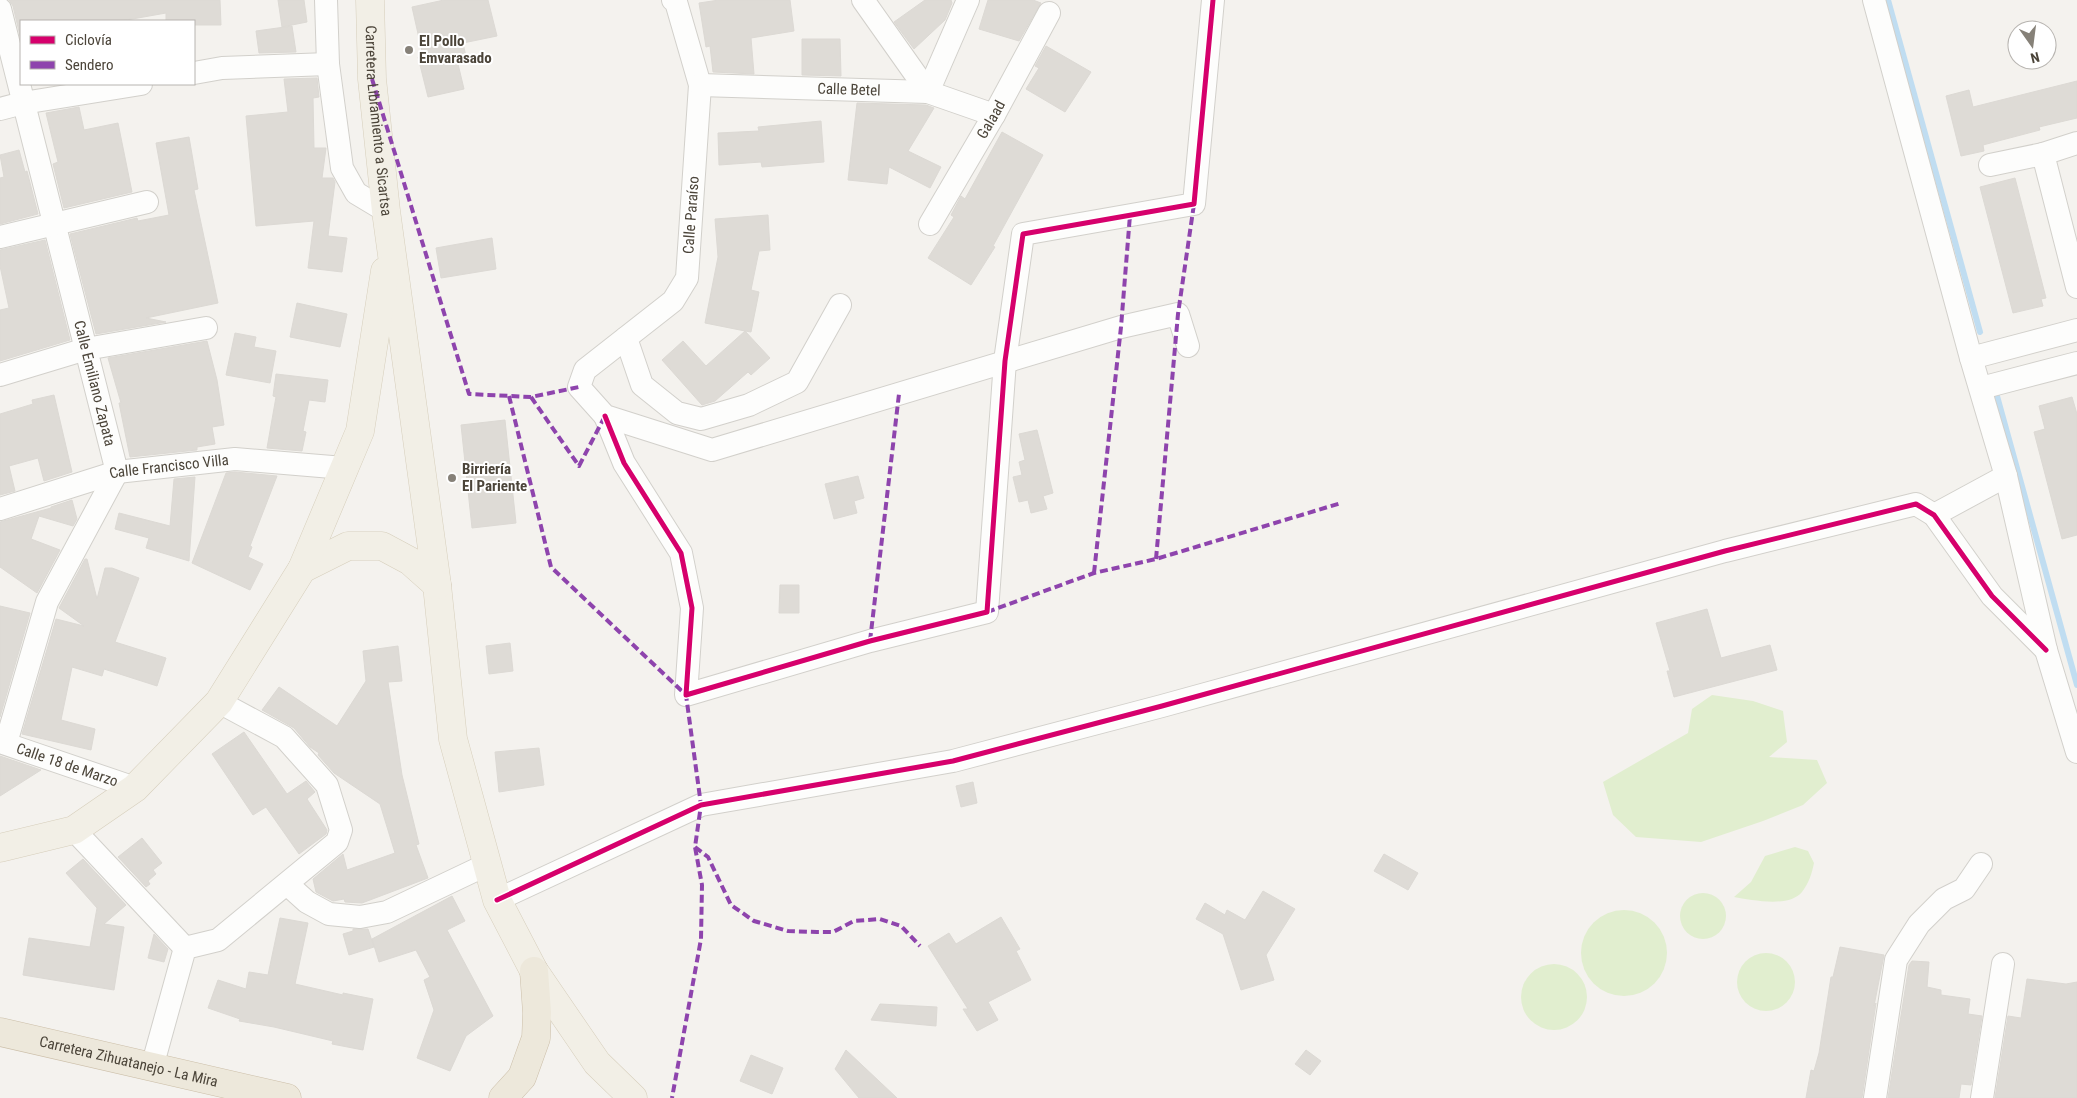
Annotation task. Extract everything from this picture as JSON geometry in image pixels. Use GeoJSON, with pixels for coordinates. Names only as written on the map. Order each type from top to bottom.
{"type":"FeatureCollection","features":[{"type":"Feature","properties":{"kind":"highway"},"geometry":{"type":"LineString","coordinates":[[503,1098],[522,1077],[536,1038],[537,1013],[534,971]]}},
{"type":"Feature","properties":{"kind":"highway","name":"Carretera Zihuatanejo - La Mira"},"geometry":{"type":"LineString","coordinates":[[0,1032],[287,1098]]}},
{"type":"Feature","properties":{"kind":"main road","name":"Carretera Libramiento a Sicartsa"},"geometry":{"type":"LineString","coordinates":[[370,0],[372,79],[386,211],[436,585],[453,739],[497,900],[534,971],[597,1063],[633,1098]]}},
{"type":"Feature","properties":{"kind":"main road"},"geometry":{"type":"LineString","coordinates":[[0,848],[74,830],[135,788],[219,702],[302,569],[360,431],[390,242]]}},
{"type":"Feature","properties":{"kind":"main road"},"geometry":{"type":"LineString","coordinates":[[302,569],[348,546],[382,546],[410,561],[436,585]]}},
{"type":"Feature","properties":{"kind":"street"},"geometry":{"type":"LineString","coordinates":[[326,0],[328,64],[342,168],[356,193],[386,211]]}},
{"type":"Feature","properties":{"kind":"street","name":"Calle Paraíso"},"geometry":{"type":"LineString","coordinates":[[605,416],[579,387],[585,370],[674,301],[686,278],[700,85],[676,2],[673,0]]}},
{"type":"Feature","properties":{"kind":"street"},"geometry":{"type":"LineString","coordinates":[[863,0],[928,92]]}},
{"type":"Feature","properties":{"kind":"street"},"geometry":{"type":"LineString","coordinates":[[928,92],[968,0]]}},
{"type":"Feature","properties":{"kind":"street"},"geometry":{"type":"LineString","coordinates":[[605,416],[624,463],[681,553],[692,608],[686,695],[870,641],[987,612],[1005,361],[1023,234],[1194,204],[1213,0]]}},
{"type":"Feature","properties":{"kind":"street"},"geometry":{"type":"LineString","coordinates":[[1874,0],[1971,358],[2006,476],[2046,650],[2077,752]]}},
{"type":"Feature","properties":{"kind":"street","name":"Calle Emiliano Zapata"},"geometry":{"type":"LineString","coordinates":[[0,9],[117,472]]}},
{"type":"Feature","properties":{"kind":"street","name":"Galaad"},"geometry":{"type":"LineString","coordinates":[[930,224],[994,115],[1049,13]]}},
{"type":"Feature","properties":{"kind":"street"},"geometry":{"type":"LineString","coordinates":[[195,73],[222,68],[328,64]]}},
{"type":"Feature","properties":{"kind":"street"},"geometry":{"type":"LineString","coordinates":[[0,109],[23,103],[135,85]]}},
{"type":"Feature","properties":{"kind":"street","name":"Calle Betel"},"geometry":{"type":"LineString","coordinates":[[700,85],[928,92],[994,115]]}},
{"type":"Feature","properties":{"kind":"street"},"geometry":{"type":"LineString","coordinates":[[1990,165],[2043,154],[2077,143]]}},
{"type":"Feature","properties":{"kind":"street"},"geometry":{"type":"LineString","coordinates":[[2043,154],[2077,287]]}},
{"type":"Feature","properties":{"kind":"street"},"geometry":{"type":"LineString","coordinates":[[0,238],[146,202]]}},
{"type":"Feature","properties":{"kind":"street"},"geometry":{"type":"LineString","coordinates":[[626,338],[642,385],[677,413],[702,419],[749,405],[797,382],[840,305]]}},
{"type":"Feature","properties":{"kind":"street"},"geometry":{"type":"LineString","coordinates":[[605,416],[712,450],[1121,327],[1178,314],[1188,346]]}},
{"type":"Feature","properties":{"kind":"street"},"geometry":{"type":"LineString","coordinates":[[0,375],[86,349],[206,328]]}},
{"type":"Feature","properties":{"kind":"street"},"geometry":{"type":"LineString","coordinates":[[1971,358],[2077,330]]}},
{"type":"Feature","properties":{"kind":"street"},"geometry":{"type":"LineString","coordinates":[[1981,388],[2077,363]]}},
{"type":"Feature","properties":{"kind":"street","name":"Calle Francisco Villa"},"geometry":{"type":"LineString","coordinates":[[0,509],[117,472],[235,459],[344,468]]}},
{"type":"Feature","properties":{"kind":"street"},"geometry":{"type":"LineString","coordinates":[[3,742],[47,602],[117,472]]}},
{"type":"Feature","properties":{"kind":"street"},"geometry":{"type":"LineString","coordinates":[[1934,515],[2006,476]]}},
{"type":"Feature","properties":{"kind":"street"},"geometry":{"type":"LineString","coordinates":[[497,900],[701,805],[953,761],[1162,706],[1725,551],[1916,504],[1934,515],[1992,596],[2046,650]]}},
{"type":"Feature","properties":{"kind":"street"},"geometry":{"type":"LineString","coordinates":[[185,948],[218,940],[337,842],[341,830],[327,785],[284,737],[219,702]]}},
{"type":"Feature","properties":{"kind":"street","name":"Calle 18 de Marzo"},"geometry":{"type":"LineString","coordinates":[[3,742],[135,788]]}},
{"type":"Feature","properties":{"kind":"street"},"geometry":{"type":"LineString","coordinates":[[74,830],[185,948]]}},
{"type":"Feature","properties":{"kind":"street"},"geometry":{"type":"LineString","coordinates":[[287,884],[307,902],[329,914],[360,917],[387,912],[488,864]]}},
{"type":"Feature","properties":{"kind":"street"},"geometry":{"type":"LineString","coordinates":[[1876,1098],[1896,960],[1919,924],[1944,899],[1964,889],[1981,864]]}},
{"type":"Feature","properties":{"kind":"street"},"geometry":{"type":"LineString","coordinates":[[152,1067],[185,948]]}},
{"type":"Feature","properties":{"kind":"street"},"geometry":{"type":"LineString","coordinates":[[1982,1098],[2003,964]]}},
{"type":"Feature","properties":{"kind":"green space"},"geometry":{"type":"Polygon","coordinates":[[[1712,695],[1753,701],[1783,711],[1787,742],[1769,757],[1817,760],[1827,783],[1803,805],[1701,842],[1636,837],[1613,815],[1603,782],[1688,733],[1692,709],[1712,695]]]}},
{"type":"Feature","properties":{"kind":"green space"},"geometry":{"type":"Polygon","coordinates":[[[1795,847],[1808,851],[1814,863],[1807,885],[1796,897],[1770,902],[1734,897],[1751,882],[1765,856],[1795,847]]]}},
{"type":"Feature","properties":{"kind":"green space"},"geometry":{"type":"Polygon","coordinates":[[[1703,893],[1716,897],[1722,903],[1726,916],[1722,929],[1716,935],[1703,939],[1690,935],[1684,929],[1680,916],[1684,903],[1690,897],[1703,893]]]}},
{"type":"Feature","properties":{"kind":"green space"},"geometry":{"type":"Polygon","coordinates":[[[1624,910],[1640,913],[1648,917],[1660,929],[1664,937],[1667,953],[1664,969],[1660,977],[1648,989],[1640,993],[1624,996],[1608,993],[1600,989],[1588,977],[1584,969],[1581,953],[1584,937],[1588,929],[1600,917],[1608,913],[1624,910]]]}},
{"type":"Feature","properties":{"kind":"green space"},"geometry":{"type":"Polygon","coordinates":[[[1766,953],[1782,958],[1790,966],[1795,982],[1790,998],[1782,1006],[1766,1011],[1750,1006],[1742,998],[1737,982],[1742,966],[1750,958],[1766,953]]]}},
{"type":"Feature","properties":{"kind":"green space"},"geometry":{"type":"Polygon","coordinates":[[[1554,964],[1567,967],[1577,974],[1584,984],[1587,997],[1584,1010],[1577,1020],[1567,1027],[1554,1030],[1541,1027],[1531,1020],[1524,1010],[1521,997],[1524,984],[1531,974],[1541,967],[1554,964]]]}},
{"type":"Feature","properties":{"kind":"building"},"geometry":{"type":"Polygon","coordinates":[[[9,0],[220,0],[221,25],[195,25],[195,20],[166,20],[166,13],[127,20],[20,20],[20,36],[13,6],[9,0]]]}},
{"type":"Feature","properties":{"kind":"building"},"geometry":{"type":"Polygon","coordinates":[[[278,0],[304,0],[307,22],[282,27],[278,0]]]}},
{"type":"Feature","properties":{"kind":"building"},"geometry":{"type":"Polygon","coordinates":[[[444,0],[488,0],[497,36],[463,43],[467,61],[458,64],[464,89],[428,97],[418,57],[423,56],[412,7],[444,0]]]}},
{"type":"Feature","properties":{"kind":"building"},"geometry":{"type":"Polygon","coordinates":[[[719,0],[790,0],[794,31],[751,38],[754,74],[713,72],[710,46],[706,47],[699,3],[719,0]]]}},
{"type":"Feature","properties":{"kind":"building"},"geometry":{"type":"Polygon","coordinates":[[[925,0],[951,0],[952,3],[945,20],[914,49],[894,22],[925,0]]]}},
{"type":"Feature","properties":{"kind":"building"},"geometry":{"type":"Polygon","coordinates":[[[988,0],[1033,0],[1041,3],[1019,41],[979,29],[988,0]]]}},
{"type":"Feature","properties":{"kind":"building"},"geometry":{"type":"Polygon","coordinates":[[[292,26],[296,52],[259,53],[256,31],[292,26]]]}},
{"type":"Feature","properties":{"kind":"building"},"geometry":{"type":"Polygon","coordinates":[[[802,39],[840,39],[841,76],[802,75],[802,39]]]}},
{"type":"Feature","properties":{"kind":"building"},"geometry":{"type":"Polygon","coordinates":[[[1046,46],[1091,72],[1065,112],[1026,89],[1039,68],[1035,66],[1046,46]]]}},
{"type":"Feature","properties":{"kind":"building"},"geometry":{"type":"Polygon","coordinates":[[[317,78],[319,97],[313,98],[314,148],[326,148],[322,178],[333,178],[335,182],[328,236],[347,238],[342,272],[308,268],[314,221],[256,226],[246,116],[288,112],[284,79],[317,78]]]}},
{"type":"Feature","properties":{"kind":"building"},"geometry":{"type":"Polygon","coordinates":[[[2077,81],[2077,118],[2039,127],[2040,130],[1983,145],[1984,151],[1961,156],[1946,96],[1969,90],[1973,107],[2077,81]]]}},
{"type":"Feature","properties":{"kind":"building"},"geometry":{"type":"Polygon","coordinates":[[[857,103],[926,105],[934,108],[908,151],[941,167],[930,188],[889,167],[887,184],[848,180],[857,103]]]}},
{"type":"Feature","properties":{"kind":"building"},"geometry":{"type":"Polygon","coordinates":[[[79,107],[84,130],[118,123],[132,192],[64,208],[53,164],[58,162],[46,113],[79,107]]]}},
{"type":"Feature","properties":{"kind":"building"},"geometry":{"type":"Polygon","coordinates":[[[821,121],[824,162],[762,167],[761,162],[719,165],[718,133],[759,131],[758,127],[821,121]]]}},
{"type":"Feature","properties":{"kind":"building"},"geometry":{"type":"Polygon","coordinates":[[[1002,132],[1043,155],[993,246],[995,247],[971,285],[928,258],[954,217],[951,215],[961,196],[965,199],[1002,132]]]}},
{"type":"Feature","properties":{"kind":"building"},"geometry":{"type":"Polygon","coordinates":[[[189,137],[198,189],[194,190],[218,303],[146,318],[166,322],[96,334],[70,234],[137,218],[138,221],[169,215],[156,143],[189,137]]]}},
{"type":"Feature","properties":{"kind":"building"},"geometry":{"type":"Polygon","coordinates":[[[19,150],[25,172],[27,171],[38,214],[0,224],[0,178],[4,177],[0,155],[19,150]]]}},
{"type":"Feature","properties":{"kind":"building"},"geometry":{"type":"Polygon","coordinates":[[[2015,178],[2046,298],[2041,299],[2043,306],[2013,313],[1980,187],[2015,178]]]}},
{"type":"Feature","properties":{"kind":"building"},"geometry":{"type":"Polygon","coordinates":[[[768,215],[770,250],[759,251],[751,290],[759,292],[751,332],[705,323],[718,257],[715,219],[768,215]]]}},
{"type":"Feature","properties":{"kind":"building"},"geometry":{"type":"Polygon","coordinates":[[[492,238],[496,269],[441,278],[436,248],[492,238]]]}},
{"type":"Feature","properties":{"kind":"building"},"geometry":{"type":"Polygon","coordinates":[[[45,240],[70,340],[0,361],[0,310],[9,308],[0,266],[0,250],[45,240]]]}},
{"type":"Feature","properties":{"kind":"building"},"geometry":{"type":"Polygon","coordinates":[[[297,303],[347,314],[340,347],[290,337],[297,303]]]}},
{"type":"Feature","properties":{"kind":"building"},"geometry":{"type":"Polygon","coordinates":[[[745,331],[770,358],[751,375],[748,372],[715,401],[702,405],[662,360],[683,341],[706,366],[745,331]]]}},
{"type":"Feature","properties":{"kind":"building"},"geometry":{"type":"Polygon","coordinates":[[[235,333],[256,337],[254,347],[276,351],[270,383],[226,375],[235,333]]]}},
{"type":"Feature","properties":{"kind":"building"},"geometry":{"type":"Polygon","coordinates":[[[207,341],[217,380],[224,425],[212,427],[215,444],[197,447],[197,450],[130,457],[119,403],[121,403],[108,358],[207,341]]]}},
{"type":"Feature","properties":{"kind":"building"},"geometry":{"type":"Polygon","coordinates":[[[276,374],[328,380],[325,402],[309,400],[303,431],[306,432],[302,451],[267,448],[276,397],[273,396],[276,374]]]}},
{"type":"Feature","properties":{"kind":"building"},"geometry":{"type":"Polygon","coordinates":[[[54,395],[72,472],[44,481],[38,458],[9,466],[15,491],[0,495],[0,414],[33,404],[32,400],[54,395]]]}},
{"type":"Feature","properties":{"kind":"building"},"geometry":{"type":"Polygon","coordinates":[[[2072,397],[2077,414],[2077,535],[2062,539],[2034,432],[2045,429],[2039,406],[2072,397]]]}},
{"type":"Feature","properties":{"kind":"building"},"geometry":{"type":"Polygon","coordinates":[[[505,420],[516,523],[472,528],[461,425],[505,420]]]}},
{"type":"Feature","properties":{"kind":"building"},"geometry":{"type":"Polygon","coordinates":[[[1037,430],[1053,493],[1043,496],[1047,509],[1031,513],[1028,500],[1019,502],[1013,477],[1022,475],[1019,462],[1025,460],[1019,434],[1037,430]]]}},
{"type":"Feature","properties":{"kind":"building"},"geometry":{"type":"Polygon","coordinates":[[[235,472],[277,476],[250,546],[252,547],[248,557],[263,564],[250,590],[192,563],[226,473],[235,472]]]}},
{"type":"Feature","properties":{"kind":"building"},"geometry":{"type":"Polygon","coordinates":[[[858,476],[864,498],[854,501],[857,513],[834,519],[825,484],[858,476]]]}},
{"type":"Feature","properties":{"kind":"building"},"geometry":{"type":"Polygon","coordinates":[[[195,477],[189,561],[146,548],[149,538],[115,529],[119,513],[170,526],[174,479],[195,477]]]}},
{"type":"Feature","properties":{"kind":"building"},"geometry":{"type":"Polygon","coordinates":[[[72,500],[77,519],[73,526],[39,516],[31,539],[60,550],[37,593],[0,567],[0,522],[51,508],[72,500]]]}},
{"type":"Feature","properties":{"kind":"building"},"geometry":{"type":"Polygon","coordinates":[[[85,559],[87,559],[97,599],[105,568],[112,568],[139,578],[115,642],[166,658],[157,686],[104,669],[102,676],[72,667],[61,720],[95,729],[91,750],[22,734],[56,619],[84,626],[59,608],[85,559]]]}},
{"type":"Feature","properties":{"kind":"building"},"geometry":{"type":"Polygon","coordinates":[[[780,585],[799,585],[799,613],[779,613],[780,585]]]}},
{"type":"Feature","properties":{"kind":"building"},"geometry":{"type":"Polygon","coordinates":[[[0,606],[30,613],[0,717],[0,606]]]}},
{"type":"Feature","properties":{"kind":"building"},"geometry":{"type":"Polygon","coordinates":[[[1707,609],[1721,658],[1770,645],[1777,670],[1674,697],[1667,671],[1670,671],[1656,623],[1707,609]]]}},
{"type":"Feature","properties":{"kind":"building"},"geometry":{"type":"Polygon","coordinates":[[[510,643],[513,671],[489,674],[486,646],[510,643]]]}},
{"type":"Feature","properties":{"kind":"building"},"geometry":{"type":"Polygon","coordinates":[[[398,646],[402,681],[388,682],[402,775],[419,844],[416,845],[428,878],[362,903],[345,902],[344,899],[333,901],[316,892],[313,879],[343,854],[347,870],[395,853],[380,804],[334,773],[318,755],[319,753],[310,747],[294,728],[262,710],[279,687],[337,726],[366,681],[363,651],[398,646]]]}},
{"type":"Feature","properties":{"kind":"building"},"geometry":{"type":"Polygon","coordinates":[[[244,732],[287,794],[306,781],[315,792],[307,799],[327,830],[326,834],[299,854],[266,807],[253,815],[212,754],[244,732]]]}},
{"type":"Feature","properties":{"kind":"building"},"geometry":{"type":"Polygon","coordinates":[[[539,748],[544,785],[499,792],[495,752],[539,748]]]}},
{"type":"Feature","properties":{"kind":"building"},"geometry":{"type":"Polygon","coordinates":[[[0,756],[41,770],[0,796],[0,756]]]}},
{"type":"Feature","properties":{"kind":"building"},"geometry":{"type":"Polygon","coordinates":[[[973,782],[977,803],[961,807],[956,786],[973,782]]]}},
{"type":"Feature","properties":{"kind":"building"},"geometry":{"type":"Polygon","coordinates":[[[142,838],[162,863],[153,870],[156,874],[148,881],[150,884],[146,887],[118,857],[142,838]]]}},
{"type":"Feature","properties":{"kind":"building"},"geometry":{"type":"Polygon","coordinates":[[[1384,854],[1418,873],[1408,890],[1374,871],[1384,854]]]}},
{"type":"Feature","properties":{"kind":"building"},"geometry":{"type":"Polygon","coordinates":[[[83,859],[126,905],[104,924],[124,927],[114,990],[23,975],[29,938],[90,947],[97,908],[66,873],[83,859]]]}},
{"type":"Feature","properties":{"kind":"building"},"geometry":{"type":"Polygon","coordinates":[[[1263,891],[1295,909],[1266,955],[1274,980],[1241,990],[1223,934],[1196,919],[1205,903],[1225,915],[1227,910],[1245,920],[1263,891]]]}},
{"type":"Feature","properties":{"kind":"building"},"geometry":{"type":"Polygon","coordinates":[[[452,896],[465,921],[447,930],[493,1016],[466,1036],[450,1071],[417,1058],[434,1010],[424,980],[430,977],[416,950],[379,962],[372,939],[452,896]]]}},
{"type":"Feature","properties":{"kind":"building"},"geometry":{"type":"Polygon","coordinates":[[[1001,917],[1020,949],[1016,951],[1031,980],[988,1002],[998,1020],[977,1031],[963,1009],[968,1009],[928,946],[949,933],[956,944],[1001,917]]]}},
{"type":"Feature","properties":{"kind":"building"},"geometry":{"type":"Polygon","coordinates":[[[280,918],[308,923],[295,984],[343,995],[343,993],[373,999],[363,1050],[332,1044],[333,1041],[274,1027],[239,1021],[240,1019],[208,1008],[218,980],[246,989],[249,972],[268,975],[280,918]]]}},
{"type":"Feature","properties":{"kind":"building"},"geometry":{"type":"Polygon","coordinates":[[[353,929],[368,929],[374,947],[349,955],[343,934],[353,931],[353,929]]]}},
{"type":"Feature","properties":{"kind":"building"},"geometry":{"type":"Polygon","coordinates":[[[154,934],[168,949],[164,962],[148,958],[154,934]]]}},
{"type":"Feature","properties":{"kind":"building"},"geometry":{"type":"Polygon","coordinates":[[[1840,947],[1884,955],[1874,1006],[1876,1003],[1862,1098],[1806,1098],[1811,1070],[1814,1071],[1819,1053],[1831,977],[1833,977],[1840,947]]]}},
{"type":"Feature","properties":{"kind":"building"},"geometry":{"type":"Polygon","coordinates":[[[1912,961],[1929,962],[1927,987],[1941,990],[1941,995],[1970,999],[1968,1014],[1982,1016],[1971,1085],[1961,1084],[1959,1098],[1888,1098],[1909,965],[1912,961]]]}},
{"type":"Feature","properties":{"kind":"building"},"geometry":{"type":"Polygon","coordinates":[[[2027,979],[2066,984],[2077,982],[2077,1098],[1995,1098],[2008,1016],[2021,1018],[2027,979]]]}},
{"type":"Feature","properties":{"kind":"building"},"geometry":{"type":"Polygon","coordinates":[[[880,1004],[937,1007],[936,1026],[871,1020],[880,1004]]]}},
{"type":"Feature","properties":{"kind":"building"},"geometry":{"type":"Polygon","coordinates":[[[846,1050],[897,1098],[859,1098],[835,1069],[846,1050]]]}},
{"type":"Feature","properties":{"kind":"building"},"geometry":{"type":"Polygon","coordinates":[[[1306,1050],[1321,1061],[1310,1075],[1295,1064],[1306,1050]]]}},
{"type":"Feature","properties":{"kind":"building"},"geometry":{"type":"Polygon","coordinates":[[[751,1055],[783,1068],[772,1094],[740,1081],[751,1055]]]}},
{"type":"Feature","properties":{"kind":"waterway"},"geometry":{"type":"LineString","coordinates":[[1888,0],[1980,332]]}},
{"type":"Feature","properties":{"kind":"waterway"},"geometry":{"type":"LineString","coordinates":[[1997,396],[2077,685]]}},
{"type":"Feature","properties":{"kind":"marked path"},"geometry":{"type":"LineString","coordinates":[[372,79],[469,394],[531,397],[579,387]]}},
{"type":"Feature","properties":{"kind":"marked path"},"geometry":{"type":"LineString","coordinates":[[1156,559],[1178,314],[1194,204]]}},
{"type":"Feature","properties":{"kind":"marked path"},"geometry":{"type":"LineString","coordinates":[[1094,573],[1121,327],[1130,215]]}},
{"type":"Feature","properties":{"kind":"marked path"},"geometry":{"type":"LineString","coordinates":[[870,641],[899,394]]}},
{"type":"Feature","properties":{"kind":"marked path"},"geometry":{"type":"LineString","coordinates":[[509,396],[551,567],[686,695],[701,805],[695,847],[702,885],[701,939],[672,1098]]}},
{"type":"Feature","properties":{"kind":"marked path"},"geometry":{"type":"LineString","coordinates":[[531,397],[579,466],[605,416]]}},
{"type":"Feature","properties":{"kind":"marked path"},"geometry":{"type":"LineString","coordinates":[[987,612],[1094,573],[1156,559],[1341,503]]}},
{"type":"Feature","properties":{"kind":"marked path"},"geometry":{"type":"LineString","coordinates":[[695,847],[708,857],[731,905],[754,921],[788,931],[833,932],[854,921],[880,919],[901,926],[920,946]]}},
{"type":"Feature","properties":{"kind":"cycle path"},"geometry":{"type":"LineString","coordinates":[[605,416],[624,463],[681,553],[692,608],[686,695],[870,641],[987,612],[1005,361],[1023,234],[1194,204],[1213,0]]}},
{"type":"Feature","properties":{"kind":"cycle path"},"geometry":{"type":"LineString","coordinates":[[497,900],[701,805],[953,761],[1162,706],[1725,551],[1916,504],[1934,515],[1992,596],[2046,650]]}},
{"type":"Feature","properties":{"kind":"place","name":"El Pollo Emvarasado"},"geometry":{"type":"Point","coordinates":[409,50]}},
{"type":"Feature","properties":{"kind":"place","name":"Birriería El Pariente"},"geometry":{"type":"Point","coordinates":[452,478]}}]}
